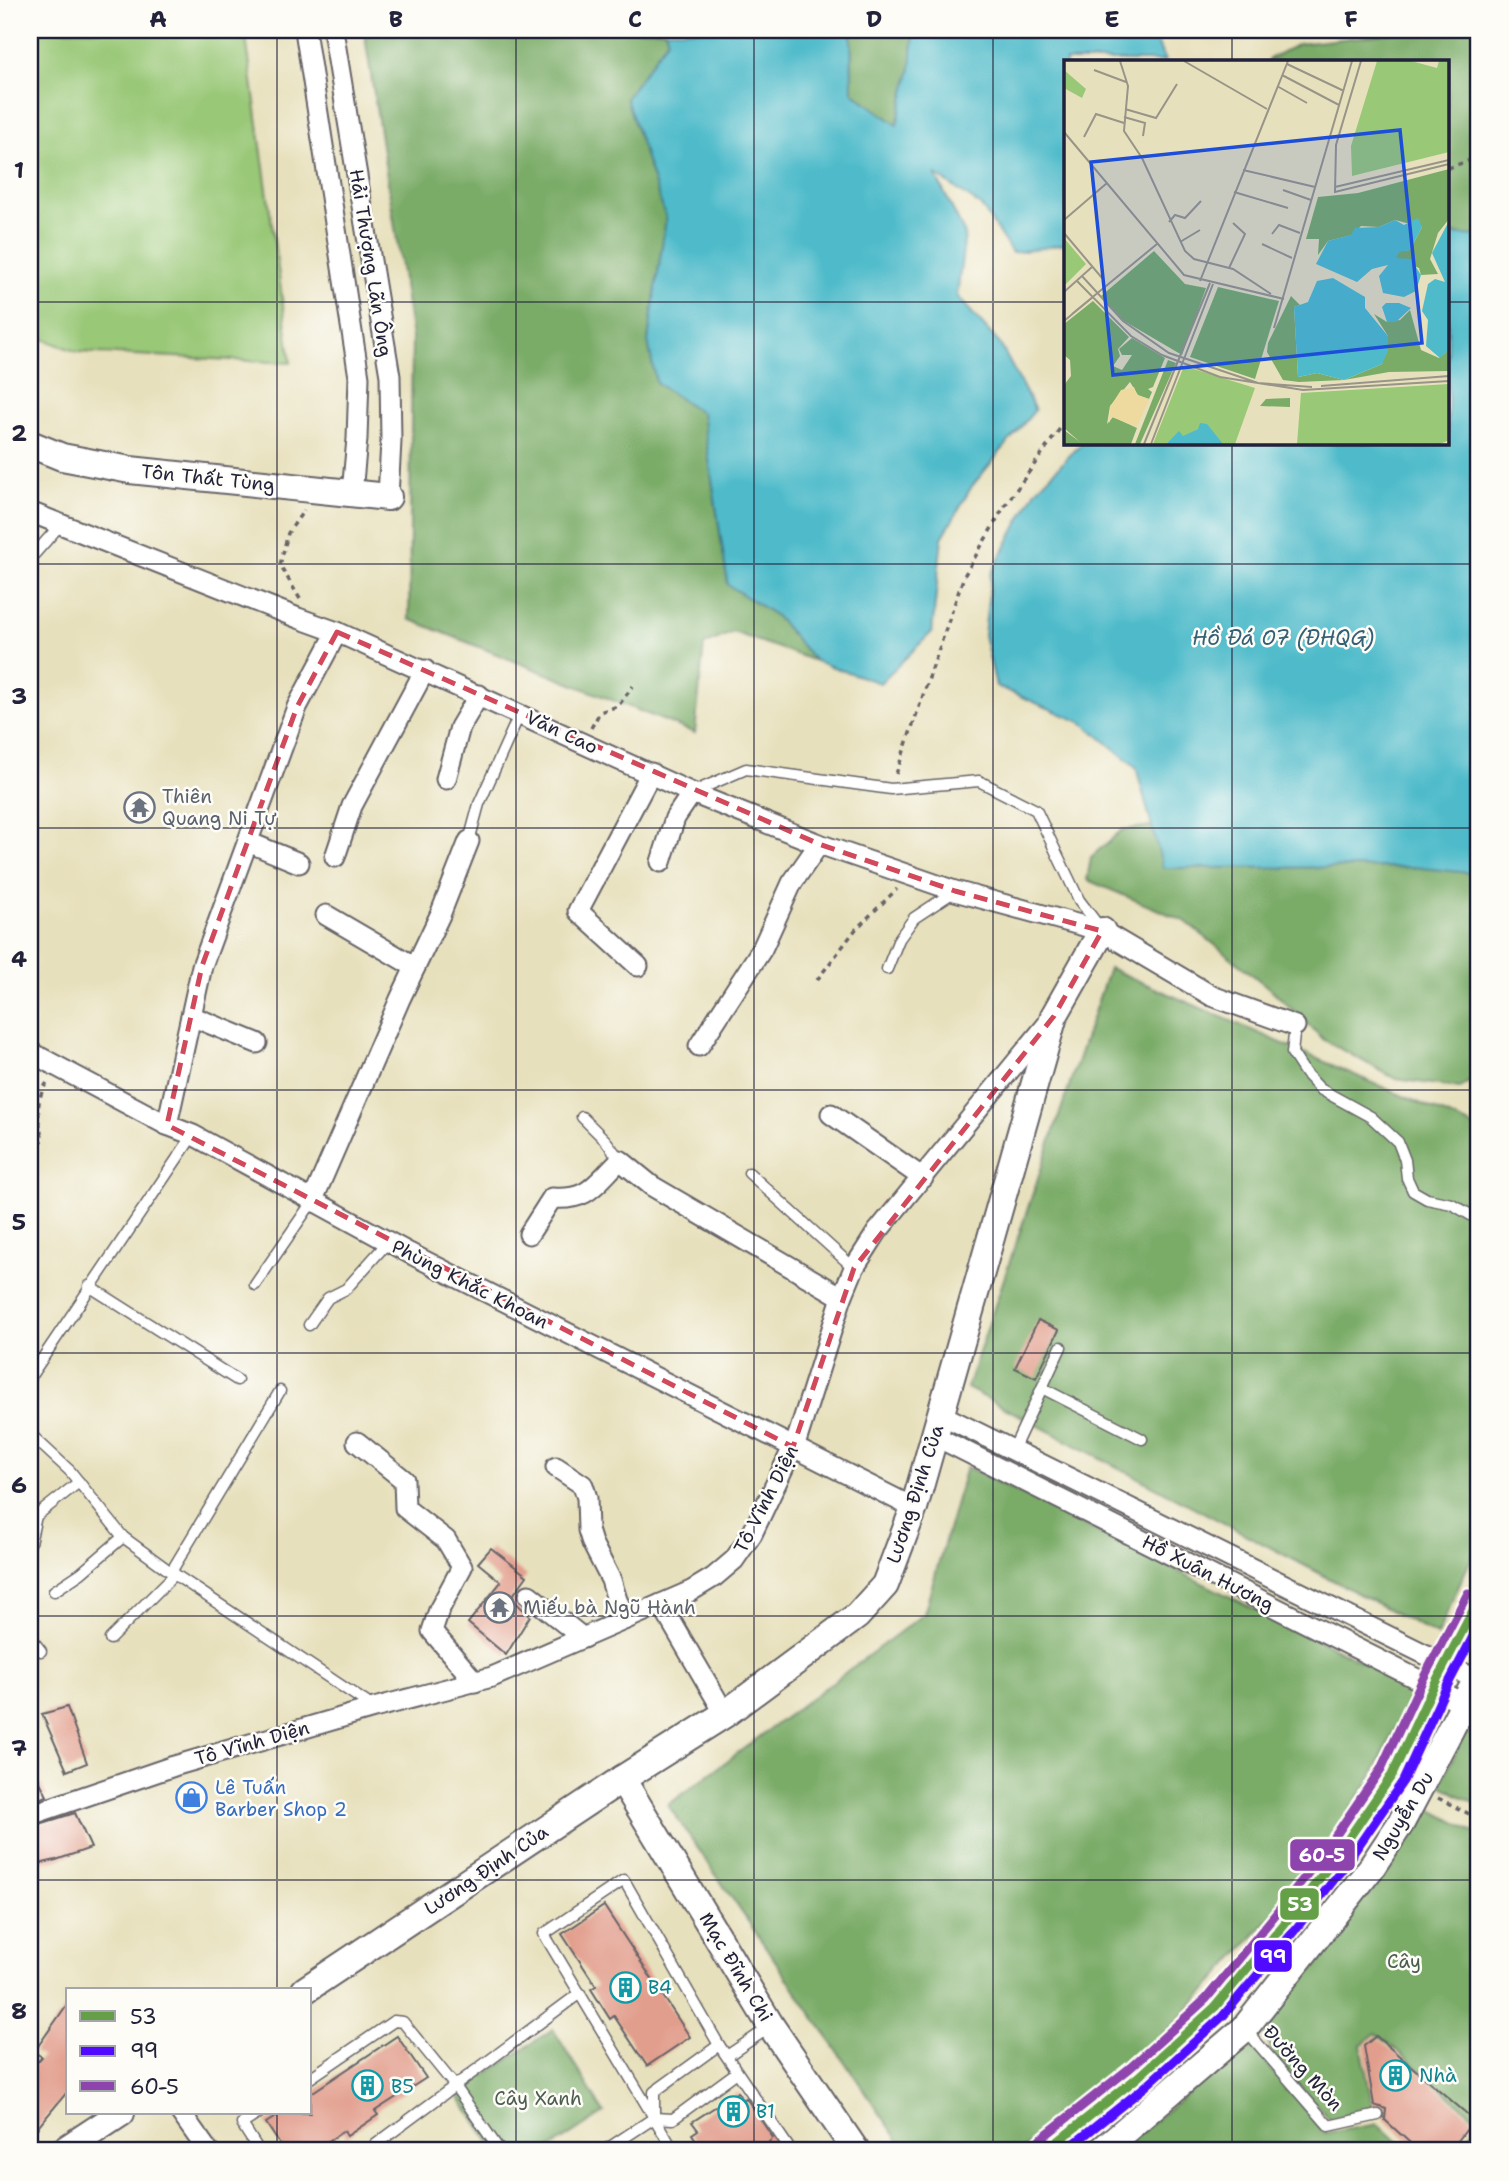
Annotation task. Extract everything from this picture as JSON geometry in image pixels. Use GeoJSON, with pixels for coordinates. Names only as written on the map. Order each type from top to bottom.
{"type":"FeatureCollection","features":[{"type":"Feature","properties":{"kind":"street","name":"Hải Thượng Lãn Ông"},"geometry":{"type":"LineString","coordinates":[[305,30],[359,377],[352,493]]}},
{"type":"Feature","properties":{"kind":"street","name":"Hải Thượng Lãn Ông"},"geometry":{"type":"LineString","coordinates":[[333,30],[390,376],[388,497]]}},
{"type":"Feature","properties":{"kind":"street","name":"Tôn Thất Tùng"},"geometry":{"type":"LineString","coordinates":[[30,444],[62,457],[130,470],[388,497]]}},
{"type":"Feature","properties":{"kind":"street","name":"Văn Cao"},"geometry":{"type":"LineString","coordinates":[[30,512],[337,632],[692,793],[819,844],[956,891],[1102,930],[1212,996],[1295,1026]]}},
{"type":"Feature","properties":{"kind":"street"},"geometry":{"type":"LineString","coordinates":[[167,1125],[202,966],[297,707],[337,632]]}},
{"type":"Feature","properties":{"kind":"street"},"geometry":{"type":"LineString","coordinates":[[335,856],[352,806],[425,670]]}},
{"type":"Feature","properties":{"kind":"street"},"geometry":{"type":"LineString","coordinates":[[446,779],[460,727],[479,695]]}},
{"type":"Feature","properties":{"kind":"street"},"geometry":{"type":"LineString","coordinates":[[638,966],[578,911],[651,773]]}},
{"type":"Feature","properties":{"kind":"street"},"geometry":{"type":"LineString","coordinates":[[660,862],[675,818],[692,793]]}},
{"type":"Feature","properties":{"kind":"street"},"geometry":{"type":"LineString","coordinates":[[312,1202],[440,915],[469,841]]}},
{"type":"Feature","properties":{"kind":"street"},"geometry":{"type":"LineString","coordinates":[[247,842],[299,863]]}},
{"type":"Feature","properties":{"kind":"street"},"geometry":{"type":"LineString","coordinates":[[699,1046],[762,949],[792,883],[819,844]]}},
{"type":"Feature","properties":{"kind":"street"},"geometry":{"type":"LineString","coordinates":[[326,915],[415,967]]}},
{"type":"Feature","properties":{"kind":"street","name":"Lương Định Của"},"geometry":{"type":"LineString","coordinates":[[308,1988],[622,1779],[725,1714],[857,1616],[885,1585],[914,1508],[1054,1016],[1102,930]]}},
{"type":"Feature","properties":{"kind":"street"},"geometry":{"type":"LineString","coordinates":[[191,1016],[257,1044]]}},
{"type":"Feature","properties":{"kind":"street","name":"Tô Vĩnh Diện"},"geometry":{"type":"LineString","coordinates":[[30,1815],[174,1766],[492,1677],[691,1591],[713,1577],[734,1560],[751,1534],[793,1447],[842,1297],[855,1268],[877,1232],[1054,1016]]}},
{"type":"Feature","properties":{"kind":"street","name":"Phùng Khắc Khoan"},"geometry":{"type":"LineString","coordinates":[[30,1052],[167,1125],[193,1136],[388,1242],[914,1508]]}},
{"type":"Feature","properties":{"kind":"street"},"geometry":{"type":"LineString","coordinates":[[831,1114],[923,1178]]}},
{"type":"Feature","properties":{"kind":"street"},"geometry":{"type":"LineString","coordinates":[[529,1234],[552,1198],[584,1196],[620,1160],[652,1186],[842,1297]]}},
{"type":"Feature","properties":{"kind":"street","name":"Hồ Xuân Hương"},"geometry":{"type":"LineString","coordinates":[[937,1425],[1013,1450],[1440,1675],[1471,1708]]}},
{"type":"Feature","properties":{"kind":"street","name":"Hồ Xuân Hương"},"geometry":{"type":"LineString","coordinates":[[937,1425],[1440,1675],[1479,1678]]}},
{"type":"Feature","properties":{"kind":"street"},"geometry":{"type":"LineString","coordinates":[[357,1442],[404,1480],[405,1508],[446,1540],[462,1567],[439,1610],[432,1631],[475,1682]]}},
{"type":"Feature","properties":{"kind":"street"},"geometry":{"type":"LineString","coordinates":[[556,1467],[583,1485],[593,1544],[626,1619]]}},
{"type":"Feature","properties":{"kind":"street"},"geometry":{"type":"LineString","coordinates":[[529,1595],[583,1638]]}},
{"type":"Feature","properties":{"kind":"street","name":"Nguyễn Du"},"geometry":{"type":"LineString","coordinates":[[1046,2151],[1138,2077],[1215,2007],[1286,1923],[1392,1775],[1479,1599]]}},
{"type":"Feature","properties":{"kind":"street"},"geometry":{"type":"LineString","coordinates":[[661,1604],[725,1714]]}},
{"type":"Feature","properties":{"kind":"street","name":"Nguyễn Du"},"geometry":{"type":"LineString","coordinates":[[1101,2151],[1244,2029],[1371,1868],[1471,1708],[1479,1678]]}},
{"type":"Feature","properties":{"kind":"street"},"geometry":{"type":"LineString","coordinates":[[1392,1775],[1421,1789]]}},
{"type":"Feature","properties":{"kind":"street","name":"Mạc Đĩnh Chi"},"geometry":{"type":"LineString","coordinates":[[622,1779],[771,2026],[856,2151]]}},
{"type":"Feature","properties":{"kind":"street"},"geometry":{"type":"LineString","coordinates":[[63,2151],[119,2114]]}},
{"type":"Feature","properties":{"kind":"street"},"geometry":{"type":"LineString","coordinates":[[182,2114],[208,2151]]}},
{"type":"Feature","properties":{"kind":"lane"},"geometry":{"type":"LineString","coordinates":[[30,559],[61,524]]}},
{"type":"Feature","properties":{"kind":"lane"},"geometry":{"type":"LineString","coordinates":[[469,841],[479,804],[520,713]]}},
{"type":"Feature","properties":{"kind":"lane"},"geometry":{"type":"LineString","coordinates":[[692,793],[746,769],[891,789],[979,781],[1036,810],[1079,900],[1102,930]]}},
{"type":"Feature","properties":{"kind":"lane"},"geometry":{"type":"LineString","coordinates":[[887,969],[899,939],[914,918],[956,891]]}},
{"type":"Feature","properties":{"kind":"lane"},"geometry":{"type":"LineString","coordinates":[[1295,1026],[1292,1054],[1305,1073],[1320,1089],[1371,1116],[1398,1142],[1413,1191],[1427,1199],[1452,1205],[1479,1220]]}},
{"type":"Feature","properties":{"kind":"lane"},"geometry":{"type":"LineString","coordinates":[[582,1117],[607,1141],[620,1160]]}},
{"type":"Feature","properties":{"kind":"lane"},"geometry":{"type":"LineString","coordinates":[[30,1377],[89,1286],[193,1136]]}},
{"type":"Feature","properties":{"kind":"lane"},"geometry":{"type":"LineString","coordinates":[[749,1173],[855,1268]]}},
{"type":"Feature","properties":{"kind":"lane"},"geometry":{"type":"LineString","coordinates":[[256,1284],[312,1202]]}},
{"type":"Feature","properties":{"kind":"lane"},"geometry":{"type":"LineString","coordinates":[[309,1325],[328,1298],[346,1289],[388,1242]]}},
{"type":"Feature","properties":{"kind":"lane"},"geometry":{"type":"LineString","coordinates":[[89,1286],[237,1380]]}},
{"type":"Feature","properties":{"kind":"lane"},"geometry":{"type":"LineString","coordinates":[[1013,1450],[1061,1347]]}},
{"type":"Feature","properties":{"kind":"lane"},"geometry":{"type":"LineString","coordinates":[[1042,1388],[1142,1439]]}},
{"type":"Feature","properties":{"kind":"lane"},"geometry":{"type":"LineString","coordinates":[[110,1639],[173,1573],[280,1391]]}},
{"type":"Feature","properties":{"kind":"lane"},"geometry":{"type":"LineString","coordinates":[[30,1434],[70,1471],[123,1537],[374,1708]]}},
{"type":"Feature","properties":{"kind":"lane"},"geometry":{"type":"LineString","coordinates":[[30,1543],[33,1514],[79,1482]]}},
{"type":"Feature","properties":{"kind":"lane"},"geometry":{"type":"LineString","coordinates":[[54,1591],[81,1573],[123,1537]]}},
{"type":"Feature","properties":{"kind":"lane"},"geometry":{"type":"LineString","coordinates":[[30,1637],[41,1651]]}},
{"type":"Feature","properties":{"kind":"lane"},"geometry":{"type":"LineString","coordinates":[[674,2151],[544,1934],[624,1880],[719,2045],[791,2151]]}},
{"type":"Feature","properties":{"kind":"lane"},"geometry":{"type":"LineString","coordinates":[[367,2151],[580,1993]]}},
{"type":"Feature","properties":{"kind":"lane"},"geometry":{"type":"LineString","coordinates":[[312,2077],[394,2021],[403,2022],[455,2086],[500,2151]]}},
{"type":"Feature","properties":{"kind":"lane"},"geometry":{"type":"LineString","coordinates":[[727,2056],[771,2026]]}},
{"type":"Feature","properties":{"kind":"lane","name":"Đường Mòn"},"geometry":{"type":"LineString","coordinates":[[1244,2029],[1329,2126],[1378,2115]]}},
{"type":"Feature","properties":{"kind":"lane"},"geometry":{"type":"LineString","coordinates":[[654,2118],[654,2092],[719,2045]]}},
{"type":"Feature","properties":{"kind":"lane"},"geometry":{"type":"LineString","coordinates":[[604,2151],[654,2118],[673,2119],[737,2071]]}},
{"type":"Feature","properties":{"kind":"lane"},"geometry":{"type":"LineString","coordinates":[[257,2114],[242,2124],[259,2151]]}},
{"type":"Feature","properties":{"kind":"path"},"geometry":{"type":"LineString","coordinates":[[1450,168],[1476,158],[1479,145]]}},
{"type":"Feature","properties":{"kind":"path"},"geometry":{"type":"LineString","coordinates":[[891,789],[936,666],[964,576],[1004,507],[1064,423]]}},
{"type":"Feature","properties":{"kind":"path"},"geometry":{"type":"LineString","coordinates":[[310,501],[288,533],[280,565],[312,623]]}},
{"type":"Feature","properties":{"kind":"path"},"geometry":{"type":"LineString","coordinates":[[583,742],[600,712],[618,706],[633,686]]}},
{"type":"Feature","properties":{"kind":"path"},"geometry":{"type":"LineString","coordinates":[[817,980],[856,929],[911,875]]}},
{"type":"Feature","properties":{"kind":"path"},"geometry":{"type":"LineString","coordinates":[[30,1149],[43,1140],[36,1113],[43,1087],[59,1067]]}},
{"type":"Feature","properties":{"kind":"path"},"geometry":{"type":"LineString","coordinates":[[1421,1789],[1479,1819]]}},
{"type":"Feature","properties":{"kind":"highlighted area"},"geometry":{"type":"Polygon","coordinates":[[[337,632],[819,844],[955,891],[1102,931],[1054,1016],[854,1268],[793,1447],[167,1125],[202,966],[297,707],[337,632]]]}},
{"type":"Feature","properties":{"kind":"green space"},"geometry":{"type":"Polygon","coordinates":[[[30,30],[245,30],[291,363],[77,352],[30,334],[30,30]]]}},
{"type":"Feature","properties":{"kind":"green space"},"geometry":{"type":"Polygon","coordinates":[[[364,30],[665,30],[668,39],[626,98],[666,218],[648,341],[656,383],[702,413],[728,585],[775,615],[815,661],[733,632],[704,645],[695,733],[409,619],[412,337],[364,30]]]}},
{"type":"Feature","properties":{"kind":"green space"},"geometry":{"type":"Polygon","coordinates":[[[851,30],[914,30],[911,68],[897,125],[852,92],[851,30]]]}},
{"type":"Feature","properties":{"kind":"green space"},"geometry":{"type":"Polygon","coordinates":[[[1421,30],[1479,30],[1479,236],[1450,234],[1450,60],[1269,60],[1298,44],[1421,30]]]}},
{"type":"Feature","properties":{"kind":"green space"},"geometry":{"type":"Polygon","coordinates":[[[1152,826],[1164,868],[1413,867],[1479,874],[1479,1075],[1460,1088],[1396,1079],[1324,1040],[1274,992],[1185,921],[1087,880],[1091,857],[1122,830],[1152,826]]]}},
{"type":"Feature","properties":{"kind":"green space"},"geometry":{"type":"Polygon","coordinates":[[[1109,968],[1479,1129],[1479,1541],[1437,1635],[967,1388],[1109,968]]]}},
{"type":"Feature","properties":{"kind":"green space"},"geometry":{"type":"Polygon","coordinates":[[[966,1467],[1416,1688],[1367,1786],[1282,1904],[1134,2066],[1021,2151],[906,2151],[668,1805],[924,1614],[966,1467]]]}},
{"type":"Feature","properties":{"kind":"green space"},"geometry":{"type":"Polygon","coordinates":[[[1465,1732],[1479,1739],[1479,1806],[1440,1785],[1465,1732]]]}},
{"type":"Feature","properties":{"kind":"green space","name":"Cây"},"geometry":{"type":"Polygon","coordinates":[[[1427,1807],[1479,1835],[1479,2151],[1459,2151],[1478,2120],[1376,2033],[1361,2045],[1373,2109],[1330,2120],[1273,2056],[1261,2025],[1427,1807]]]}},
{"type":"Feature","properties":{"kind":"green space","name":"Cây Xanh"},"geometry":{"type":"Polygon","coordinates":[[[553,2029],[604,2113],[546,2151],[496,2151],[457,2094],[553,2029]]]}},
{"type":"Feature","properties":{"kind":"green space"},"geometry":{"type":"Polygon","coordinates":[[[1249,2043],[1325,2133],[1378,2124],[1407,2151],[1118,2151],[1249,2043]]]}},
{"type":"Feature","properties":{"kind":"water"},"geometry":{"type":"Polygon","coordinates":[[[665,30],[851,30],[852,92],[897,125],[911,68],[914,30],[1152,30],[1165,60],[1064,60],[1064,244],[1012,253],[981,206],[935,174],[965,234],[957,296],[1000,344],[1035,410],[972,486],[942,538],[932,632],[880,683],[815,661],[775,615],[728,585],[702,413],[656,383],[648,341],[666,218],[626,98],[668,39],[665,30]]]}},
{"type":"Feature","properties":{"kind":"water","name":"Hồ Đá 07 (ĐHQG)"},"geometry":{"type":"Polygon","coordinates":[[[1450,234],[1479,236],[1479,874],[1413,867],[1163,868],[1136,767],[1083,723],[996,686],[984,635],[991,574],[1036,490],[1081,444],[1450,444],[1450,234]]]}},
{"type":"Feature","properties":{"kind":"building"},"geometry":{"type":"Polygon","coordinates":[[[1038,1320],[1059,1330],[1036,1378],[1015,1368],[1038,1320]]]}},
{"type":"Feature","properties":{"kind":"building","name":"Miếu bà Ngũ Hành"},"geometry":{"type":"Polygon","coordinates":[[[491,1548],[527,1576],[511,1598],[530,1616],[506,1655],[468,1623],[501,1582],[478,1563],[491,1548]]]}},
{"type":"Feature","properties":{"kind":"building"},"geometry":{"type":"Polygon","coordinates":[[[67,1707],[87,1763],[67,1771],[42,1714],[67,1707]]]}},
{"type":"Feature","properties":{"kind":"building"},"geometry":{"type":"Polygon","coordinates":[[[30,1762],[47,1796],[30,1802],[30,1762]]]}},
{"type":"Feature","properties":{"kind":"building"},"geometry":{"type":"Polygon","coordinates":[[[75,1813],[91,1848],[34,1865],[30,1856],[30,1827],[75,1813]]]}},
{"type":"Feature","properties":{"kind":"building","name":"B4"},"geometry":{"type":"Polygon","coordinates":[[[604,1906],[690,2037],[647,2066],[614,2016],[610,2019],[591,1989],[596,1986],[562,1934],[604,1906]]]}},
{"type":"Feature","properties":{"kind":"building"},"geometry":{"type":"Polygon","coordinates":[[[66,2006],[66,2093],[30,2137],[30,2070],[42,2057],[34,2052],[66,2006]]]}},
{"type":"Feature","properties":{"kind":"building","name":"B5"},"geometry":{"type":"Polygon","coordinates":[[[397,2036],[426,2078],[375,2111],[378,2115],[347,2136],[344,2131],[313,2151],[284,2151],[266,2123],[280,2114],[312,2114],[312,2093],[397,2036]]]}},
{"type":"Feature","properties":{"kind":"building","name":"Nhà"},"geometry":{"type":"Polygon","coordinates":[[[1376,2036],[1474,2120],[1450,2151],[1419,2151],[1385,2120],[1386,2109],[1374,2105],[1364,2046],[1376,2036]]]}},
{"type":"Feature","properties":{"kind":"building","name":"B1"},"geometry":{"type":"Polygon","coordinates":[[[738,2092],[743,2100],[746,2098],[773,2138],[769,2142],[776,2151],[703,2151],[692,2134],[698,2130],[692,2122],[738,2092]]]}},
{"type":"Feature","properties":{"kind":"transit line","name":"60-5"},"geometry":{"type":"LineString","coordinates":[[1038,2141],[1130,2068],[1206,1999],[1323,1854],[1381,1769],[1422,1681],[1468,1593]]}},
{"type":"Feature","properties":{"kind":"transit line","name":"53"},"geometry":{"type":"LineString","coordinates":[[1046,2151],[1138,2077],[1215,2007],[1285,1923],[1333,1861],[1392,1775],[1433,1687],[1479,1599]]}},
{"type":"Feature","properties":{"kind":"transit line","name":"99"},"geometry":{"type":"LineString","coordinates":[[1065,2151],[1146,2086],[1223,2016],[1295,1930],[1343,1868],[1403,1781],[1444,1692],[1479,1625]]}},
{"type":"Feature","properties":{"kind":"place","name":"Thiên Quang Ni Tự"},"geometry":{"type":"Point","coordinates":[139,807]}},
{"type":"Feature","properties":{"kind":"place","name":"Miếu bà Ngũ Hành"},"geometry":{"type":"Point","coordinates":[500,1607]}},
{"type":"Feature","properties":{"kind":"place","name":"Lê Tuấn Barber Shop 2"},"geometry":{"type":"Point","coordinates":[192,1798]}},
{"type":"Feature","properties":{"kind":"place","name":"B4"},"geometry":{"type":"Point","coordinates":[625,1987]}},
{"type":"Feature","properties":{"kind":"place","name":"Nhà"},"geometry":{"type":"Point","coordinates":[1396,2075]}},
{"type":"Feature","properties":{"kind":"place","name":"B5"},"geometry":{"type":"Point","coordinates":[368,2086]}},
{"type":"Feature","properties":{"kind":"place","name":"B1"},"geometry":{"type":"Point","coordinates":[733,2111]}}]}
